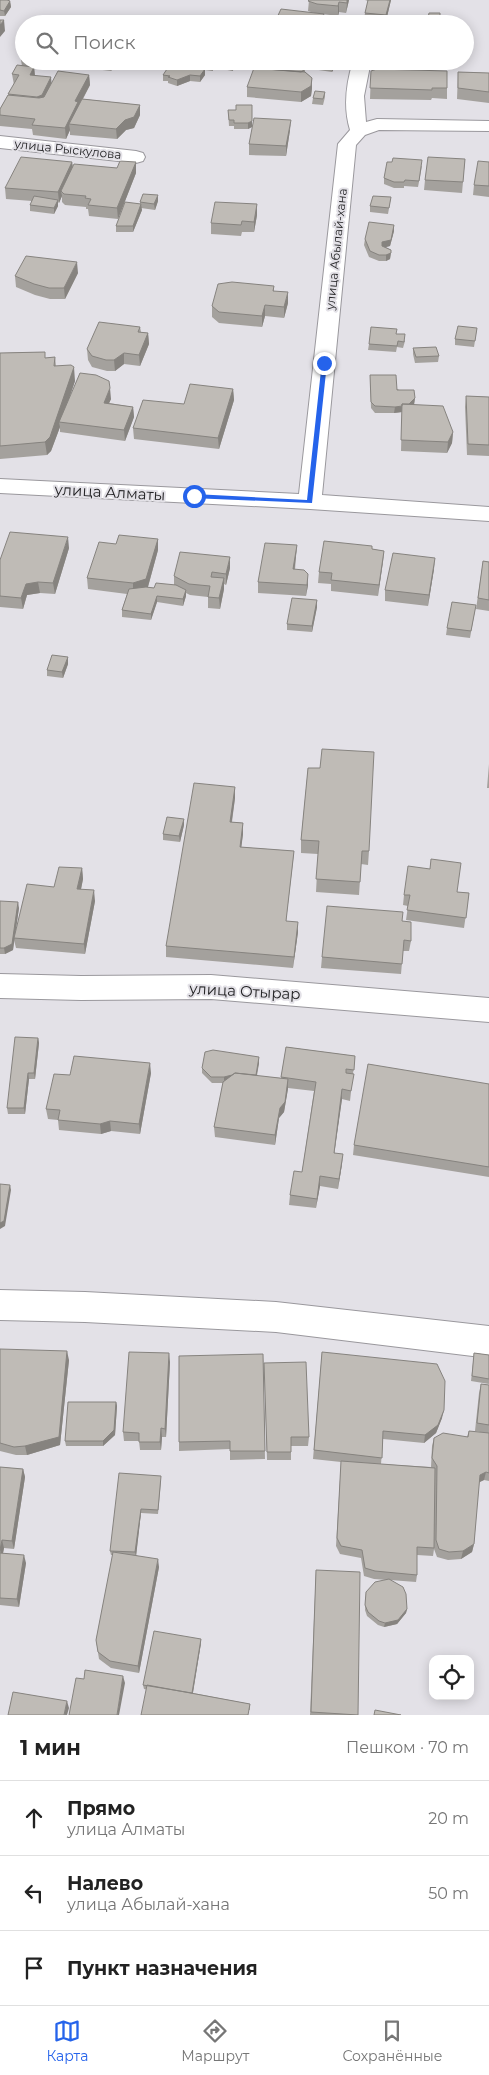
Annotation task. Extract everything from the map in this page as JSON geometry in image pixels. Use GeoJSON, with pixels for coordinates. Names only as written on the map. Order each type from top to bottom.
{"type":"FeatureCollection","features":[{"type":"Feature","properties":{"kind":"street"},"geometry":{"type":"LineString","coordinates":[[359,70],[356,80],[354,116],[359,130],[377,124],[489,126]]}},
{"type":"Feature","properties":{"kind":"street","name":"улица Абылай-хана"},"geometry":{"type":"LineString","coordinates":[[310,502],[347,144],[359,130]]}},
{"type":"Feature","properties":{"kind":"street","name":"улица Рыскулова"},"geometry":{"type":"LineString","coordinates":[[0,142],[136,157]]}},
{"type":"Feature","properties":{"kind":"street","name":"улица Алматы"},"geometry":{"type":"LineString","coordinates":[[0,486],[310,502],[489,514]]}},
{"type":"Feature","properties":{"kind":"street","name":"улица Отырар"},"geometry":{"type":"LineString","coordinates":[[0,986],[81,988],[211,987],[489,1010]]}},
{"type":"Feature","properties":{"kind":"street"},"geometry":{"type":"LineString","coordinates":[[0,1305],[85,1307],[276,1317],[489,1342]]}},
{"type":"Feature","properties":{"kind":"building"},"geometry":{"type":"Polygon","coordinates":[[[0,0],[10,1],[4,11],[0,10],[0,0]]]}},
{"type":"Feature","properties":{"kind":"building"},"geometry":{"type":"Polygon","coordinates":[[[309,0],[347,0],[347,3],[339,2],[338,6],[317,4],[309,0]]]}},
{"type":"Feature","properties":{"kind":"building"},"geometry":{"type":"Polygon","coordinates":[[[368,0],[390,0],[386,15],[365,13],[368,0]]]}},
{"type":"Feature","properties":{"kind":"building"},"geometry":{"type":"Polygon","coordinates":[[[281,9],[324,14],[324,15],[278,15],[281,9]]]}},
{"type":"Feature","properties":{"kind":"building"},"geometry":{"type":"Polygon","coordinates":[[[429,13],[440,13],[440,15],[429,15],[429,13]]]}},
{"type":"Feature","properties":{"kind":"building"},"geometry":{"type":"Polygon","coordinates":[[[15,69],[32,70],[30,75],[51,77],[42,95],[37,97],[8,94],[19,75],[12,74],[15,69]]]}},
{"type":"Feature","properties":{"kind":"building"},"geometry":{"type":"Polygon","coordinates":[[[166,70],[204,70],[200,76],[190,75],[177,80],[163,75],[166,70]]]}},
{"type":"Feature","properties":{"kind":"building"},"geometry":{"type":"Polygon","coordinates":[[[253,70],[305,72],[312,78],[311,86],[301,92],[247,87],[253,70]]]}},
{"type":"Feature","properties":{"kind":"building"},"geometry":{"type":"Polygon","coordinates":[[[278,70],[303,70],[301,72],[278,70]]]}},
{"type":"Feature","properties":{"kind":"building"},"geometry":{"type":"Polygon","coordinates":[[[58,71],[89,75],[75,101],[78,102],[65,128],[32,125],[35,119],[0,115],[0,109],[8,95],[44,97],[58,71]]]}},
{"type":"Feature","properties":{"kind":"building"},"geometry":{"type":"Polygon","coordinates":[[[371,71],[447,71],[447,88],[432,88],[432,90],[370,88],[371,71]]]}},
{"type":"Feature","properties":{"kind":"building"},"geometry":{"type":"Polygon","coordinates":[[[458,72],[489,73],[489,92],[458,88],[458,72]]]}},
{"type":"Feature","properties":{"kind":"building"},"geometry":{"type":"Polygon","coordinates":[[[315,91],[325,92],[323,99],[313,98],[315,91]]]}},
{"type":"Feature","properties":{"kind":"building"},"geometry":{"type":"Polygon","coordinates":[[[82,99],[140,105],[134,117],[125,120],[116,129],[69,124],[82,99]]]}},
{"type":"Feature","properties":{"kind":"building"},"geometry":{"type":"Polygon","coordinates":[[[236,105],[252,105],[252,121],[248,123],[234,123],[234,120],[229,120],[228,110],[236,110],[236,105]]]}},
{"type":"Feature","properties":{"kind":"building"},"geometry":{"type":"Polygon","coordinates":[[[254,118],[291,120],[286,146],[249,144],[254,118]]]}},
{"type":"Feature","properties":{"kind":"building"},"geometry":{"type":"Polygon","coordinates":[[[21,157],[72,162],[58,192],[5,188],[21,157]]]}},
{"type":"Feature","properties":{"kind":"building"},"geometry":{"type":"Polygon","coordinates":[[[428,157],[465,159],[463,182],[425,180],[428,157]]]}},
{"type":"Feature","properties":{"kind":"building"},"geometry":{"type":"Polygon","coordinates":[[[393,158],[422,160],[419,181],[405,180],[404,182],[394,182],[384,178],[387,162],[392,162],[393,158]]]}},
{"type":"Feature","properties":{"kind":"building"},"geometry":{"type":"Polygon","coordinates":[[[120,161],[136,162],[117,208],[88,205],[91,199],[85,198],[86,196],[64,194],[61,191],[74,164],[117,168],[120,161]]]}},
{"type":"Feature","properties":{"kind":"building"},"geometry":{"type":"Polygon","coordinates":[[[478,161],[489,162],[489,186],[474,185],[478,161]]]}},
{"type":"Feature","properties":{"kind":"building"},"geometry":{"type":"Polygon","coordinates":[[[143,194],[158,195],[154,204],[140,202],[143,194]]]}},
{"type":"Feature","properties":{"kind":"building"},"geometry":{"type":"Polygon","coordinates":[[[34,196],[58,200],[54,208],[30,205],[34,196]]]}},
{"type":"Feature","properties":{"kind":"building"},"geometry":{"type":"Polygon","coordinates":[[[373,196],[391,197],[389,208],[370,206],[373,196]]]}},
{"type":"Feature","properties":{"kind":"building"},"geometry":{"type":"Polygon","coordinates":[[[125,202],[141,204],[133,226],[116,226],[125,202]]]}},
{"type":"Feature","properties":{"kind":"building"},"geometry":{"type":"Polygon","coordinates":[[[215,202],[257,204],[254,222],[242,221],[241,225],[211,223],[215,202]]]}},
{"type":"Feature","properties":{"kind":"building"},"geometry":{"type":"Polygon","coordinates":[[[369,222],[394,225],[391,240],[382,242],[382,246],[391,250],[391,253],[379,255],[370,251],[365,239],[369,222]]]}},
{"type":"Feature","properties":{"kind":"building"},"geometry":{"type":"Polygon","coordinates":[[[26,256],[77,262],[64,288],[49,288],[15,276],[26,256]]]}},
{"type":"Feature","properties":{"kind":"building"},"geometry":{"type":"Polygon","coordinates":[[[232,282],[274,286],[273,291],[288,292],[284,307],[265,305],[262,316],[219,312],[212,306],[218,284],[232,282]]]}},
{"type":"Feature","properties":{"kind":"building"},"geometry":{"type":"Polygon","coordinates":[[[99,322],[140,327],[138,332],[148,333],[139,355],[124,353],[114,360],[92,356],[87,349],[99,322]]]}},
{"type":"Feature","properties":{"kind":"building"},"geometry":{"type":"Polygon","coordinates":[[[458,326],[477,328],[475,341],[455,339],[458,326]]]}},
{"type":"Feature","properties":{"kind":"building"},"geometry":{"type":"Polygon","coordinates":[[[371,327],[397,329],[396,334],[405,334],[404,342],[398,341],[397,346],[369,344],[371,327]]]}},
{"type":"Feature","properties":{"kind":"building"},"geometry":{"type":"Polygon","coordinates":[[[436,347],[439,356],[416,357],[413,348],[436,347]]]}},
{"type":"Feature","properties":{"kind":"building"},"geometry":{"type":"Polygon","coordinates":[[[45,352],[45,358],[55,357],[54,366],[71,365],[74,367],[50,437],[45,442],[0,446],[0,353],[45,352]]]}},
{"type":"Feature","properties":{"kind":"building"},"geometry":{"type":"Polygon","coordinates":[[[80,373],[96,375],[109,381],[110,388],[104,403],[133,407],[124,430],[59,422],[80,373]]]}},
{"type":"Feature","properties":{"kind":"building"},"geometry":{"type":"Polygon","coordinates":[[[370,375],[396,375],[397,390],[414,390],[415,398],[409,404],[402,404],[402,406],[375,406],[371,402],[370,375]]]}},
{"type":"Feature","properties":{"kind":"building"},"geometry":{"type":"Polygon","coordinates":[[[190,384],[233,389],[218,438],[133,428],[143,400],[184,404],[190,384]]]}},
{"type":"Feature","properties":{"kind":"building"},"geometry":{"type":"Polygon","coordinates":[[[466,396],[489,397],[489,445],[468,444],[466,396]]]}},
{"type":"Feature","properties":{"kind":"building"},"geometry":{"type":"Polygon","coordinates":[[[402,404],[443,406],[453,432],[448,442],[401,440],[402,404]]]}},
{"type":"Feature","properties":{"kind":"building"},"geometry":{"type":"Polygon","coordinates":[[[10,532],[68,537],[53,583],[38,582],[26,584],[21,598],[0,596],[0,560],[10,532]]]}},
{"type":"Feature","properties":{"kind":"building"},"geometry":{"type":"Polygon","coordinates":[[[119,535],[158,539],[146,579],[133,583],[87,578],[99,542],[116,544],[119,535]]]}},
{"type":"Feature","properties":{"kind":"building"},"geometry":{"type":"Polygon","coordinates":[[[324,541],[372,546],[372,549],[384,551],[379,585],[331,580],[332,573],[319,572],[324,541]]]}},
{"type":"Feature","properties":{"kind":"building"},"geometry":{"type":"Polygon","coordinates":[[[265,543],[297,545],[293,569],[304,570],[308,574],[307,585],[258,582],[265,543]]]}},
{"type":"Feature","properties":{"kind":"building"},"geometry":{"type":"Polygon","coordinates":[[[180,552],[230,557],[226,574],[212,572],[211,577],[224,578],[219,598],[208,597],[210,586],[189,584],[174,576],[180,552]]]}},
{"type":"Feature","properties":{"kind":"building"},"geometry":{"type":"Polygon","coordinates":[[[393,553],[435,558],[429,595],[385,590],[393,553]]]}},
{"type":"Feature","properties":{"kind":"building"},"geometry":{"type":"Polygon","coordinates":[[[483,561],[489,562],[489,600],[478,598],[483,561]]]}},
{"type":"Feature","properties":{"kind":"building"},"geometry":{"type":"Polygon","coordinates":[[[156,583],[176,585],[186,590],[183,599],[157,596],[151,614],[122,610],[129,589],[154,588],[156,583]]]}},
{"type":"Feature","properties":{"kind":"building"},"geometry":{"type":"Polygon","coordinates":[[[292,598],[317,600],[312,626],[287,624],[292,598]]]}},
{"type":"Feature","properties":{"kind":"building"},"geometry":{"type":"Polygon","coordinates":[[[452,602],[476,605],[471,631],[447,628],[452,602]]]}},
{"type":"Feature","properties":{"kind":"building"},"geometry":{"type":"Polygon","coordinates":[[[52,655],[68,657],[62,672],[47,670],[52,655]]]}},
{"type":"Feature","properties":{"kind":"building"},"geometry":{"type":"Polygon","coordinates":[[[322,749],[374,752],[369,851],[362,851],[360,882],[316,879],[319,841],[301,840],[308,768],[320,768],[322,749]]]}},
{"type":"Feature","properties":{"kind":"building"},"geometry":{"type":"Polygon","coordinates":[[[194,783],[235,787],[230,822],[243,823],[240,847],[294,851],[286,921],[298,922],[294,957],[166,946],[194,783]]]}},
{"type":"Feature","properties":{"kind":"building"},"geometry":{"type":"Polygon","coordinates":[[[167,817],[184,819],[179,836],[163,834],[167,817]]]}},
{"type":"Feature","properties":{"kind":"building"},"geometry":{"type":"Polygon","coordinates":[[[431,859],[461,863],[457,892],[469,893],[466,918],[407,910],[410,895],[404,895],[408,866],[430,869],[431,859]]]}},
{"type":"Feature","properties":{"kind":"building"},"geometry":{"type":"Polygon","coordinates":[[[59,867],[82,868],[77,889],[94,890],[84,944],[14,938],[27,884],[54,887],[59,867]]]}},
{"type":"Feature","properties":{"kind":"building"},"geometry":{"type":"Polygon","coordinates":[[[0,901],[18,902],[12,944],[4,948],[0,948],[0,901]]]}},
{"type":"Feature","properties":{"kind":"building"},"geometry":{"type":"Polygon","coordinates":[[[327,906],[403,912],[402,921],[411,922],[411,941],[404,940],[402,964],[322,957],[327,906]]]}},
{"type":"Feature","properties":{"kind":"building"},"geometry":{"type":"Polygon","coordinates":[[[15,1037],[38,1038],[34,1073],[28,1073],[24,1108],[7,1108],[15,1037]]]}},
{"type":"Feature","properties":{"kind":"building"},"geometry":{"type":"Polygon","coordinates":[[[286,1047],[355,1056],[354,1070],[346,1069],[346,1073],[354,1074],[351,1091],[342,1089],[334,1153],[343,1154],[339,1179],[320,1176],[317,1199],[290,1195],[294,1171],[302,1172],[316,1082],[281,1077],[286,1047]]]}},
{"type":"Feature","properties":{"kind":"building"},"geometry":{"type":"Polygon","coordinates":[[[213,1050],[259,1057],[256,1075],[235,1073],[224,1077],[211,1077],[202,1068],[205,1052],[213,1050]]]}},
{"type":"Feature","properties":{"kind":"building"},"geometry":{"type":"Polygon","coordinates":[[[74,1056],[150,1063],[139,1124],[110,1121],[100,1124],[58,1120],[60,1110],[46,1109],[54,1074],[70,1075],[74,1056]]]}},
{"type":"Feature","properties":{"kind":"building"},"geometry":{"type":"Polygon","coordinates":[[[368,1064],[489,1084],[489,1167],[354,1145],[368,1064]]]}},
{"type":"Feature","properties":{"kind":"building"},"geometry":{"type":"Polygon","coordinates":[[[235,1073],[288,1079],[285,1102],[280,1108],[275,1135],[214,1127],[223,1082],[235,1073]]]}},
{"type":"Feature","properties":{"kind":"building"},"geometry":{"type":"Polygon","coordinates":[[[0,1184],[10,1185],[4,1221],[0,1223],[0,1184]]]}},
{"type":"Feature","properties":{"kind":"building"},"geometry":{"type":"Polygon","coordinates":[[[0,1349],[67,1351],[59,1437],[25,1446],[14,1447],[0,1443],[0,1349]]]}},
{"type":"Feature","properties":{"kind":"building"},"geometry":{"type":"Polygon","coordinates":[[[129,1352],[169,1353],[165,1429],[161,1428],[160,1442],[139,1442],[139,1433],[123,1432],[129,1352]]]}},
{"type":"Feature","properties":{"kind":"building"},"geometry":{"type":"Polygon","coordinates":[[[322,1352],[437,1364],[445,1381],[444,1410],[438,1425],[425,1435],[383,1431],[382,1458],[314,1450],[322,1352]]]}},
{"type":"Feature","properties":{"kind":"building"},"geometry":{"type":"Polygon","coordinates":[[[474,1353],[489,1355],[489,1379],[472,1376],[474,1353]]]}},
{"type":"Feature","properties":{"kind":"building"},"geometry":{"type":"Polygon","coordinates":[[[263,1354],[265,1451],[230,1451],[230,1441],[179,1442],[179,1356],[263,1354]]]}},
{"type":"Feature","properties":{"kind":"building"},"geometry":{"type":"Polygon","coordinates":[[[306,1362],[309,1437],[291,1437],[291,1452],[267,1452],[264,1363],[306,1362]]]}},
{"type":"Feature","properties":{"kind":"building"},"geometry":{"type":"Polygon","coordinates":[[[481,1384],[489,1385],[489,1425],[477,1423],[481,1384]]]}},
{"type":"Feature","properties":{"kind":"building"},"geometry":{"type":"Polygon","coordinates":[[[68,1402],[116,1402],[114,1430],[103,1441],[65,1441],[68,1402]]]}},
{"type":"Feature","properties":{"kind":"building"},"geometry":{"type":"Polygon","coordinates":[[[469,1431],[489,1433],[489,1473],[486,1472],[480,1475],[474,1544],[463,1551],[449,1552],[439,1549],[436,1540],[437,1466],[432,1458],[434,1438],[443,1433],[468,1437],[469,1431]]]}},
{"type":"Feature","properties":{"kind":"building"},"geometry":{"type":"Polygon","coordinates":[[[341,1461],[435,1468],[434,1548],[417,1547],[417,1575],[375,1571],[365,1568],[362,1550],[341,1546],[337,1538],[341,1461]]]}},
{"type":"Feature","properties":{"kind":"building"},"geometry":{"type":"Polygon","coordinates":[[[0,1467],[23,1469],[12,1541],[2,1540],[0,1550],[0,1467]]]}},
{"type":"Feature","properties":{"kind":"building"},"geometry":{"type":"Polygon","coordinates":[[[119,1473],[161,1476],[158,1510],[141,1509],[135,1552],[110,1551],[119,1473]]]}},
{"type":"Feature","properties":{"kind":"building"},"geometry":{"type":"Polygon","coordinates":[[[113,1552],[158,1559],[138,1666],[110,1661],[98,1652],[96,1640],[113,1552]]]}},
{"type":"Feature","properties":{"kind":"building"},"geometry":{"type":"Polygon","coordinates":[[[0,1553],[24,1555],[17,1599],[0,1598],[0,1553]]]}},
{"type":"Feature","properties":{"kind":"building"},"geometry":{"type":"Polygon","coordinates":[[[316,1570],[360,1572],[358,1715],[311,1712],[316,1570]]]}},
{"type":"Feature","properties":{"kind":"building"},"geometry":{"type":"Polygon","coordinates":[[[389,1579],[403,1587],[406,1594],[407,1609],[398,1620],[385,1623],[379,1621],[368,1612],[365,1605],[366,1592],[375,1582],[389,1579]]]}},
{"type":"Feature","properties":{"kind":"building"},"geometry":{"type":"Polygon","coordinates":[[[154,1631],[201,1639],[192,1693],[143,1685],[154,1631]]]}},
{"type":"Feature","properties":{"kind":"building"},"geometry":{"type":"Polygon","coordinates":[[[85,1670],[123,1676],[117,1715],[69,1715],[76,1678],[84,1679],[85,1670]]]}},
{"type":"Feature","properties":{"kind":"building"},"geometry":{"type":"Polygon","coordinates":[[[147,1685],[250,1704],[248,1715],[141,1715],[147,1685]]]}},
{"type":"Feature","properties":{"kind":"building"},"geometry":{"type":"Polygon","coordinates":[[[13,1692],[67,1701],[64,1715],[8,1715],[13,1692]]]}},
{"type":"Feature","properties":{"kind":"building"},"geometry":{"type":"Polygon","coordinates":[[[375,1710],[401,1715],[374,1715],[375,1710]]]}},
{"type":"Feature","properties":{"kind":"route"},"geometry":{"type":"LineString","coordinates":[[194,496],[310,502],[324,363]]}}]}
